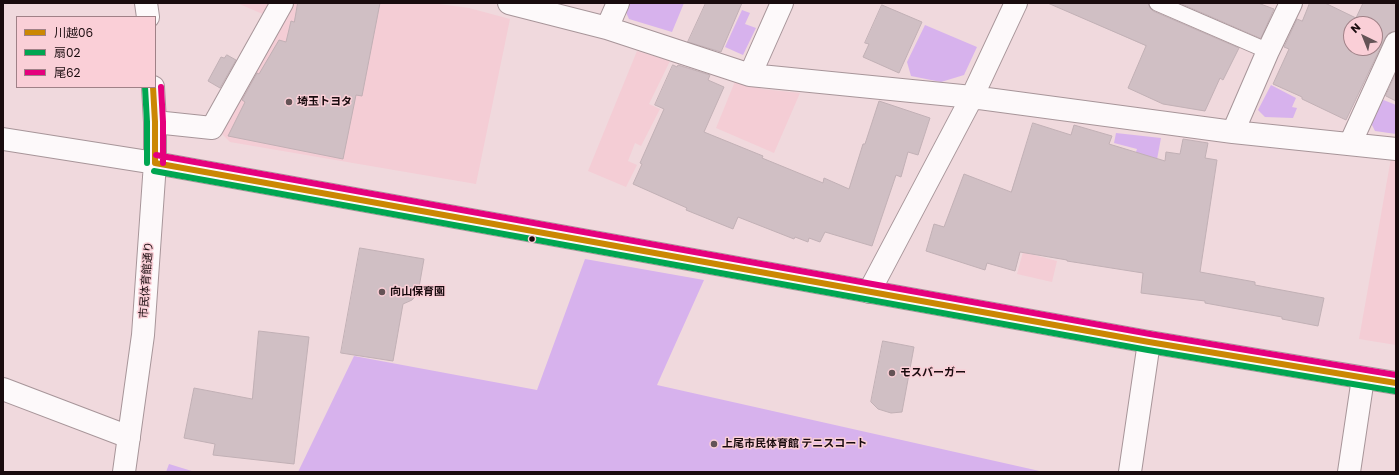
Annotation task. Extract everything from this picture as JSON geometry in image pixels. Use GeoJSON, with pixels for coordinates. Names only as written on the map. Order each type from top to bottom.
{"type":"FeatureCollection","features":[{"type":"Feature","properties":{"kind":"street"},"geometry":{"type":"LineString","coordinates":[[146,3],[148,16]]}},
{"type":"Feature","properties":{"kind":"street"},"geometry":{"type":"LineString","coordinates":[[155,122],[212,128],[282,3]]}},
{"type":"Feature","properties":{"kind":"street"},"geometry":{"type":"LineString","coordinates":[[607,28],[618,3]]}},
{"type":"Feature","properties":{"kind":"street"},"geometry":{"type":"LineString","coordinates":[[750,75],[782,3]]}},
{"type":"Feature","properties":{"kind":"street"},"geometry":{"type":"LineString","coordinates":[[869,292],[972,97],[1016,3]]}},
{"type":"Feature","properties":{"kind":"street"},"geometry":{"type":"LineString","coordinates":[[1233,132],[1290,3]]}},
{"type":"Feature","properties":{"kind":"street"},"geometry":{"type":"LineString","coordinates":[[515,4],[607,28],[750,75],[972,97],[1233,132],[1396,149]]}},
{"type":"Feature","properties":{"kind":"street"},"geometry":{"type":"LineString","coordinates":[[1350,144],[1396,43]]}},
{"type":"Feature","properties":{"kind":"street","name":"市民体育館通り"},"geometry":{"type":"LineString","coordinates":[[124,472],[143,335],[155,163],[155,122],[152,88]]}},
{"type":"Feature","properties":{"kind":"street"},"geometry":{"type":"LineString","coordinates":[[3,139],[155,163],[1149,342],[1396,383]]}},
{"type":"Feature","properties":{"kind":"street"},"geometry":{"type":"LineString","coordinates":[[1130,472],[1149,342]]}},
{"type":"Feature","properties":{"kind":"street"},"geometry":{"type":"LineString","coordinates":[[1349,472],[1363,378]]}},
{"type":"Feature","properties":{"kind":"street"},"geometry":{"type":"LineString","coordinates":[[3,389],[129,437]]}},
{"type":"Feature","properties":{"kind":"lane"},"geometry":{"type":"LineString","coordinates":[[1156,3],[1268,51]]}},
{"type":"Feature","properties":{"kind":"shaded area"},"geometry":{"type":"Polygon","coordinates":[[[237,3],[271,3],[265,15],[237,3]]]}},
{"type":"Feature","properties":{"kind":"shaded area"},"geometry":{"type":"Polygon","coordinates":[[[293,3],[432,3],[469,8],[510,19],[476,184],[230,142],[222,134],[293,3]]]}},
{"type":"Feature","properties":{"kind":"shaded area"},"geometry":{"type":"Polygon","coordinates":[[[628,3],[684,3],[672,32],[629,19],[625,10],[628,3]]]}},
{"type":"Feature","properties":{"kind":"shaded area"},"geometry":{"type":"Polygon","coordinates":[[[742,10],[750,13],[745,24],[756,28],[743,55],[725,47],[742,10]]]}},
{"type":"Feature","properties":{"kind":"shaded area"},"geometry":{"type":"Polygon","coordinates":[[[925,25],[977,47],[964,75],[941,82],[911,76],[907,62],[925,25]]]}},
{"type":"Feature","properties":{"kind":"shaded area"},"geometry":{"type":"Polygon","coordinates":[[[637,51],[670,61],[649,104],[660,109],[641,146],[635,143],[628,161],[637,165],[626,187],[588,171],[637,51]]]}},
{"type":"Feature","properties":{"kind":"shaded area"},"geometry":{"type":"Polygon","coordinates":[[[736,79],[762,89],[800,93],[774,153],[716,128],[736,79]]]}},
{"type":"Feature","properties":{"kind":"shaded area"},"geometry":{"type":"Polygon","coordinates":[[[1271,85],[1296,98],[1292,107],[1297,108],[1293,118],[1265,117],[1258,110],[1271,85]]]}},
{"type":"Feature","properties":{"kind":"shaded area"},"geometry":{"type":"Polygon","coordinates":[[[1381,99],[1396,105],[1396,134],[1375,131],[1370,121],[1381,99]]]}},
{"type":"Feature","properties":{"kind":"shaded area"},"geometry":{"type":"Polygon","coordinates":[[[1116,133],[1161,138],[1146,218],[1132,164],[1137,149],[1114,143],[1116,133]]]}},
{"type":"Feature","properties":{"kind":"shaded area"},"geometry":{"type":"Polygon","coordinates":[[[1391,158],[1396,159],[1396,345],[1359,339],[1391,158]]]}},
{"type":"Feature","properties":{"kind":"shaded area"},"geometry":{"type":"Polygon","coordinates":[[[1023,252],[1057,261],[1052,282],[1017,274],[1023,252]]]}},
{"type":"Feature","properties":{"kind":"shaded area"},"geometry":{"type":"Polygon","coordinates":[[[585,259],[704,280],[657,385],[1044,472],[298,472],[354,356],[537,390],[585,259]]]}},
{"type":"Feature","properties":{"kind":"shaded area"},"geometry":{"type":"Polygon","coordinates":[[[169,464],[195,472],[166,472],[169,464]]]}},
{"type":"Feature","properties":{"kind":"building"},"geometry":{"type":"Polygon","coordinates":[[[298,3],[380,3],[362,96],[356,95],[343,159],[228,136],[245,102],[242,100],[257,73],[259,74],[279,40],[286,42],[291,21],[294,22],[298,3]]]}},
{"type":"Feature","properties":{"kind":"building"},"geometry":{"type":"Polygon","coordinates":[[[706,3],[742,3],[721,52],[688,42],[706,3]]]}},
{"type":"Feature","properties":{"kind":"building"},"geometry":{"type":"Polygon","coordinates":[[[1048,3],[1148,3],[1153,11],[1239,48],[1223,80],[1220,78],[1205,111],[1163,104],[1128,88],[1146,46],[1048,3]]]}},
{"type":"Feature","properties":{"kind":"building"},"geometry":{"type":"Polygon","coordinates":[[[1180,3],[1258,3],[1274,9],[1261,38],[1180,3]]]}},
{"type":"Feature","properties":{"kind":"building"},"geometry":{"type":"Polygon","coordinates":[[[1310,3],[1325,3],[1352,16],[1343,16],[1343,56],[1376,56],[1346,120],[1273,84],[1289,49],[1284,47],[1297,19],[1302,21],[1310,3]]]}},
{"type":"Feature","properties":{"kind":"building"},"geometry":{"type":"Polygon","coordinates":[[[1363,3],[1396,3],[1396,31],[1389,33],[1383,42],[1383,16],[1357,16],[1363,3]]]}},
{"type":"Feature","properties":{"kind":"building"},"geometry":{"type":"Polygon","coordinates":[[[882,5],[922,22],[899,73],[863,57],[869,44],[865,43],[882,5]]]}},
{"type":"Feature","properties":{"kind":"building"},"geometry":{"type":"Polygon","coordinates":[[[227,55],[236,60],[220,88],[208,81],[221,57],[224,58],[227,55]]]}},
{"type":"Feature","properties":{"kind":"building"},"geometry":{"type":"Polygon","coordinates":[[[673,65],[677,67],[678,65],[710,75],[708,80],[724,87],[704,132],[823,183],[824,178],[849,189],[863,144],[865,144],[879,101],[930,118],[918,155],[908,152],[901,177],[896,175],[872,246],[825,232],[820,242],[809,238],[808,242],[795,237],[794,239],[738,217],[733,229],[686,210],[687,208],[633,184],[642,164],[640,163],[664,109],[655,105],[673,65]]]}},
{"type":"Feature","properties":{"kind":"building"},"geometry":{"type":"Polygon","coordinates":[[[1396,73],[1396,101],[1386,96],[1396,73]]]}},
{"type":"Feature","properties":{"kind":"building"},"geometry":{"type":"Polygon","coordinates":[[[1033,123],[1071,135],[1074,125],[1112,136],[1109,144],[1165,161],[1166,152],[1180,154],[1183,139],[1208,143],[1205,158],[1217,160],[1200,272],[1255,282],[1255,285],[1324,298],[1318,326],[1282,319],[1282,317],[1205,303],[1205,301],[1141,293],[1143,273],[1020,252],[1015,271],[987,263],[985,270],[926,251],[934,224],[944,227],[964,174],[1011,192],[1033,123]]]}},
{"type":"Feature","properties":{"kind":"building"},"geometry":{"type":"Polygon","coordinates":[[[360,248],[424,259],[418,293],[412,300],[403,304],[393,361],[341,353],[360,248]]]}},
{"type":"Feature","properties":{"kind":"building"},"geometry":{"type":"Polygon","coordinates":[[[259,331],[309,337],[294,464],[213,455],[215,444],[184,438],[194,388],[252,399],[259,331]]]}},
{"type":"Feature","properties":{"kind":"building"},"geometry":{"type":"Polygon","coordinates":[[[883,341],[914,347],[902,412],[891,413],[878,409],[871,402],[883,341]]]}},
{"type":"Feature","properties":{"kind":"transit line","name":"尾62"},"geometry":{"type":"LineString","coordinates":[[161,87],[163,163]]}},
{"type":"Feature","properties":{"kind":"transit line","name":"扇02"},"geometry":{"type":"LineString","coordinates":[[145,88],[147,163]]}},
{"type":"Feature","properties":{"kind":"transit line","name":"川越06"},"geometry":{"type":"LineString","coordinates":[[153,88],[155,163]]}},
{"type":"Feature","properties":{"kind":"transit line","name":"尾62"},"geometry":{"type":"LineString","coordinates":[[156,155],[1150,334],[1396,375]]}},
{"type":"Feature","properties":{"kind":"transit line","name":"川越06"},"geometry":{"type":"LineString","coordinates":[[155,163],[1149,342],[1396,383]]}},
{"type":"Feature","properties":{"kind":"transit line","name":"扇02"},"geometry":{"type":"LineString","coordinates":[[154,171],[1148,350],[1395,391]]}},
{"type":"Feature","properties":{"kind":"place","name":"埼玉トヨタ"},"geometry":{"type":"Point","coordinates":[289,102]}},
{"type":"Feature","properties":{"kind":"place","name":"向山保育園"},"geometry":{"type":"Point","coordinates":[382,292]}},
{"type":"Feature","properties":{"kind":"place","name":"モスバーガー"},"geometry":{"type":"Point","coordinates":[892,373]}},
{"type":"Feature","properties":{"kind":"place","name":"上尾市民体育館 テニスコート"},"geometry":{"type":"Point","coordinates":[714,444]}}]}
